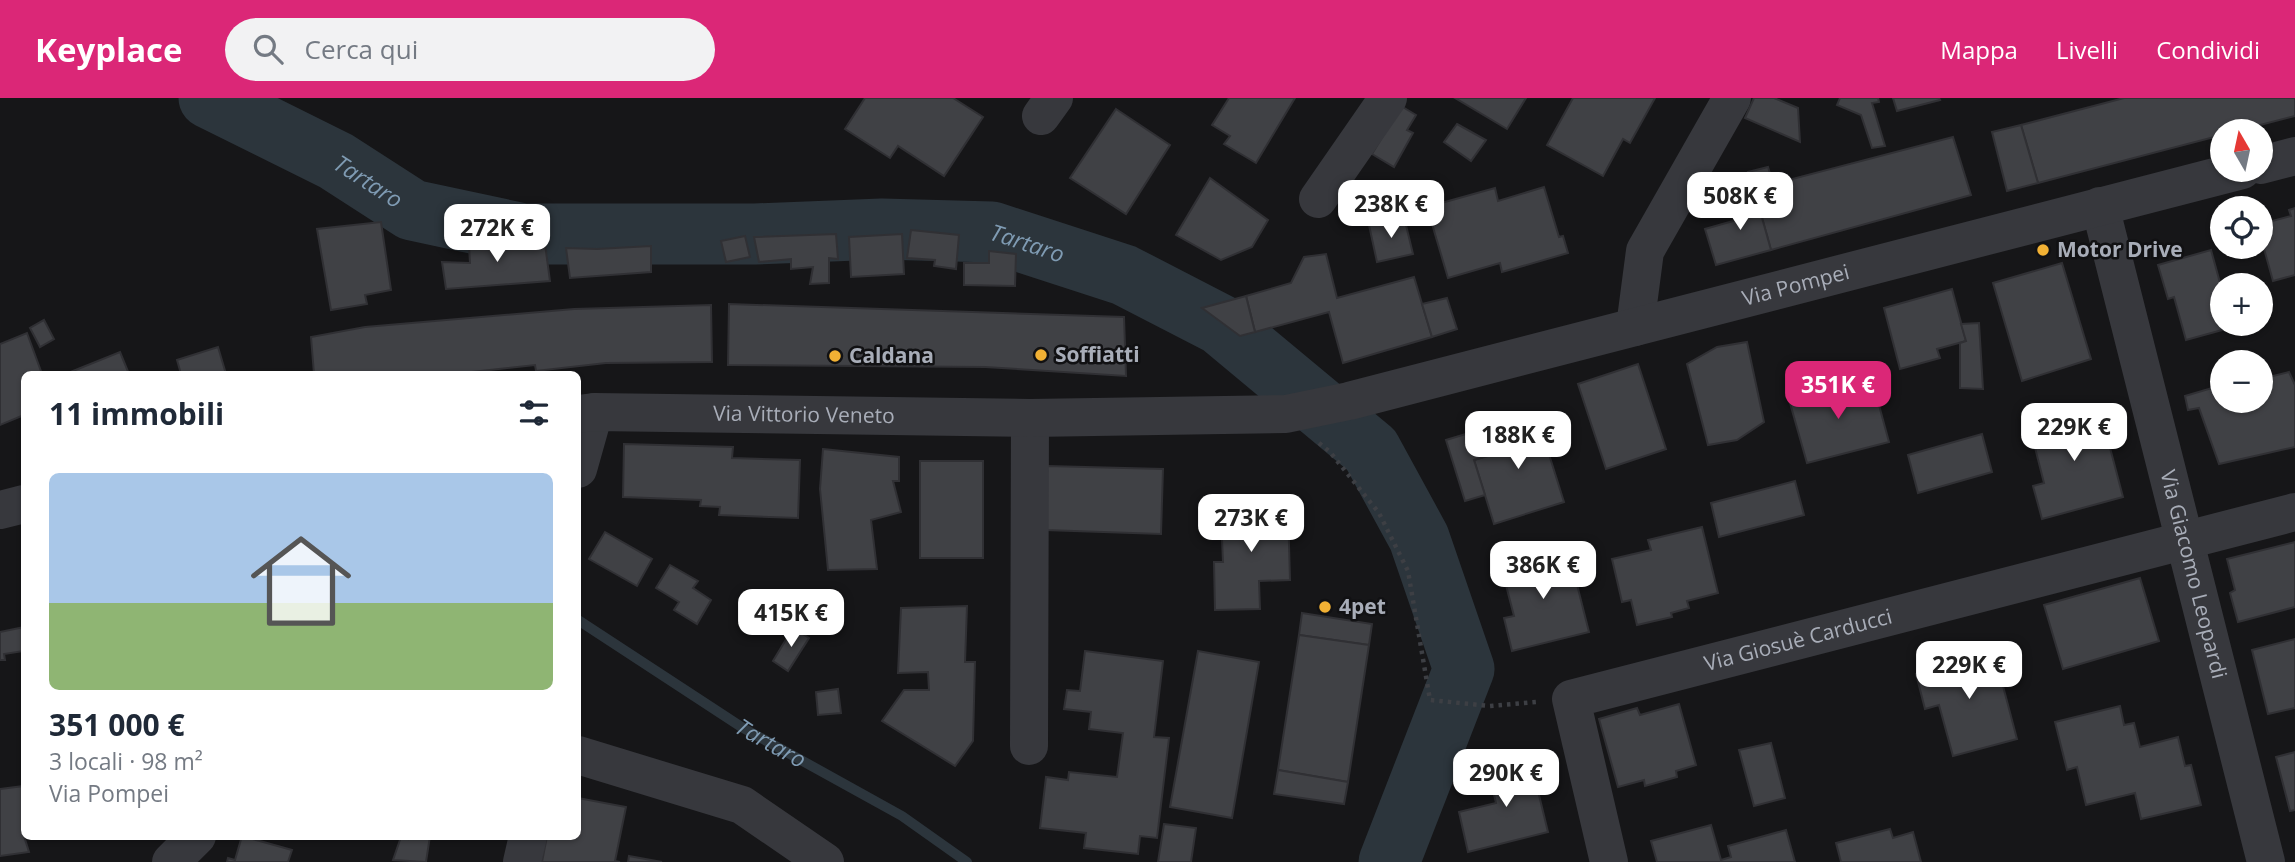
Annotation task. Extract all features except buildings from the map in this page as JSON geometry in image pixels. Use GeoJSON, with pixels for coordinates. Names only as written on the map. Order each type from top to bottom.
{"type":"FeatureCollection","features":[{"type":"Feature","properties":{"kind":"street"},"geometry":{"type":"LineString","coordinates":[[1318,199],[1388,98]]}},
{"type":"Feature","properties":{"kind":"street"},"geometry":{"type":"LineString","coordinates":[[1635,327],[1645,251],[1732,98]]}},
{"type":"Feature","properties":{"kind":"street"},"geometry":{"type":"LineString","coordinates":[[2273,162],[2295,156]]}},
{"type":"Feature","properties":{"kind":"street","name":"Via Pompei"},"geometry":{"type":"LineString","coordinates":[[1349,401],[2210,178]]}},
{"type":"Feature","properties":{"kind":"street","name":"Via Giacomo Leopardi"},"geometry":{"type":"LineString","coordinates":[[2100,206],[2266,862]]}},
{"type":"Feature","properties":{"kind":"street","name":"Via Vittorio Veneto"},"geometry":{"type":"LineString","coordinates":[[586,413],[1030,418],[1286,414],[1349,401]]}},
{"type":"Feature","properties":{"kind":"street"},"geometry":{"type":"LineString","coordinates":[[581,448],[586,413]]}},
{"type":"Feature","properties":{"kind":"street"},"geometry":{"type":"LineString","coordinates":[[1029,746],[1030,418]]}},
{"type":"Feature","properties":{"kind":"street"},"geometry":{"type":"LineString","coordinates":[[0,510],[21,505]]}},
{"type":"Feature","properties":{"kind":"street","name":"Via Giosuè Carducci"},"geometry":{"type":"LineString","coordinates":[[1572,699],[2295,512]]}},
{"type":"Feature","properties":{"kind":"street"},"geometry":{"type":"LineString","coordinates":[[1572,699],[1609,862]]}},
{"type":"Feature","properties":{"kind":"street"},"geometry":{"type":"LineString","coordinates":[[581,756],[742,805],[825,862]]}},
{"type":"Feature","properties":{"kind":"street"},"geometry":{"type":"LineString","coordinates":[[171,862],[193,840]]}},
{"type":"Feature","properties":{"kind":"street"},"geometry":{"type":"LineString","coordinates":[[522,862],[527,840]]}},
{"type":"Feature","properties":{"kind":"path"},"geometry":{"type":"LineString","coordinates":[[1286,414],[1330,452],[1379,513],[1408,571],[1430,700],[1490,706],[1572,699]]}},
{"type":"Feature","properties":{"kind":"waterway","name":"Tartaro"},"geometry":{"type":"LineString","coordinates":[[209,98],[336,161],[412,210],[524,234],[755,234],[882,229],[992,232],[1124,275],[1221,325],[1371,450],[1419,538],[1464,669],[1389,862]]}},
{"type":"Feature","properties":{"kind":"waterway","name":"Tartaro"},"geometry":{"type":"LineString","coordinates":[[581,622],[743,728],[902,816],[967,862]]}},
{"type":"Feature","properties":{"kind":"place","name":"Motor Drive"},"geometry":{"type":"Point","coordinates":[2043,250]}},
{"type":"Feature","properties":{"kind":"place","name":"Soffiatti"},"geometry":{"type":"Point","coordinates":[1041,355]}},
{"type":"Feature","properties":{"kind":"place","name":"Caldana"},"geometry":{"type":"Point","coordinates":[835,356]}},
{"type":"Feature","properties":{"kind":"place","name":"4pet"},"geometry":{"type":"Point","coordinates":[1325,607]}}]}
